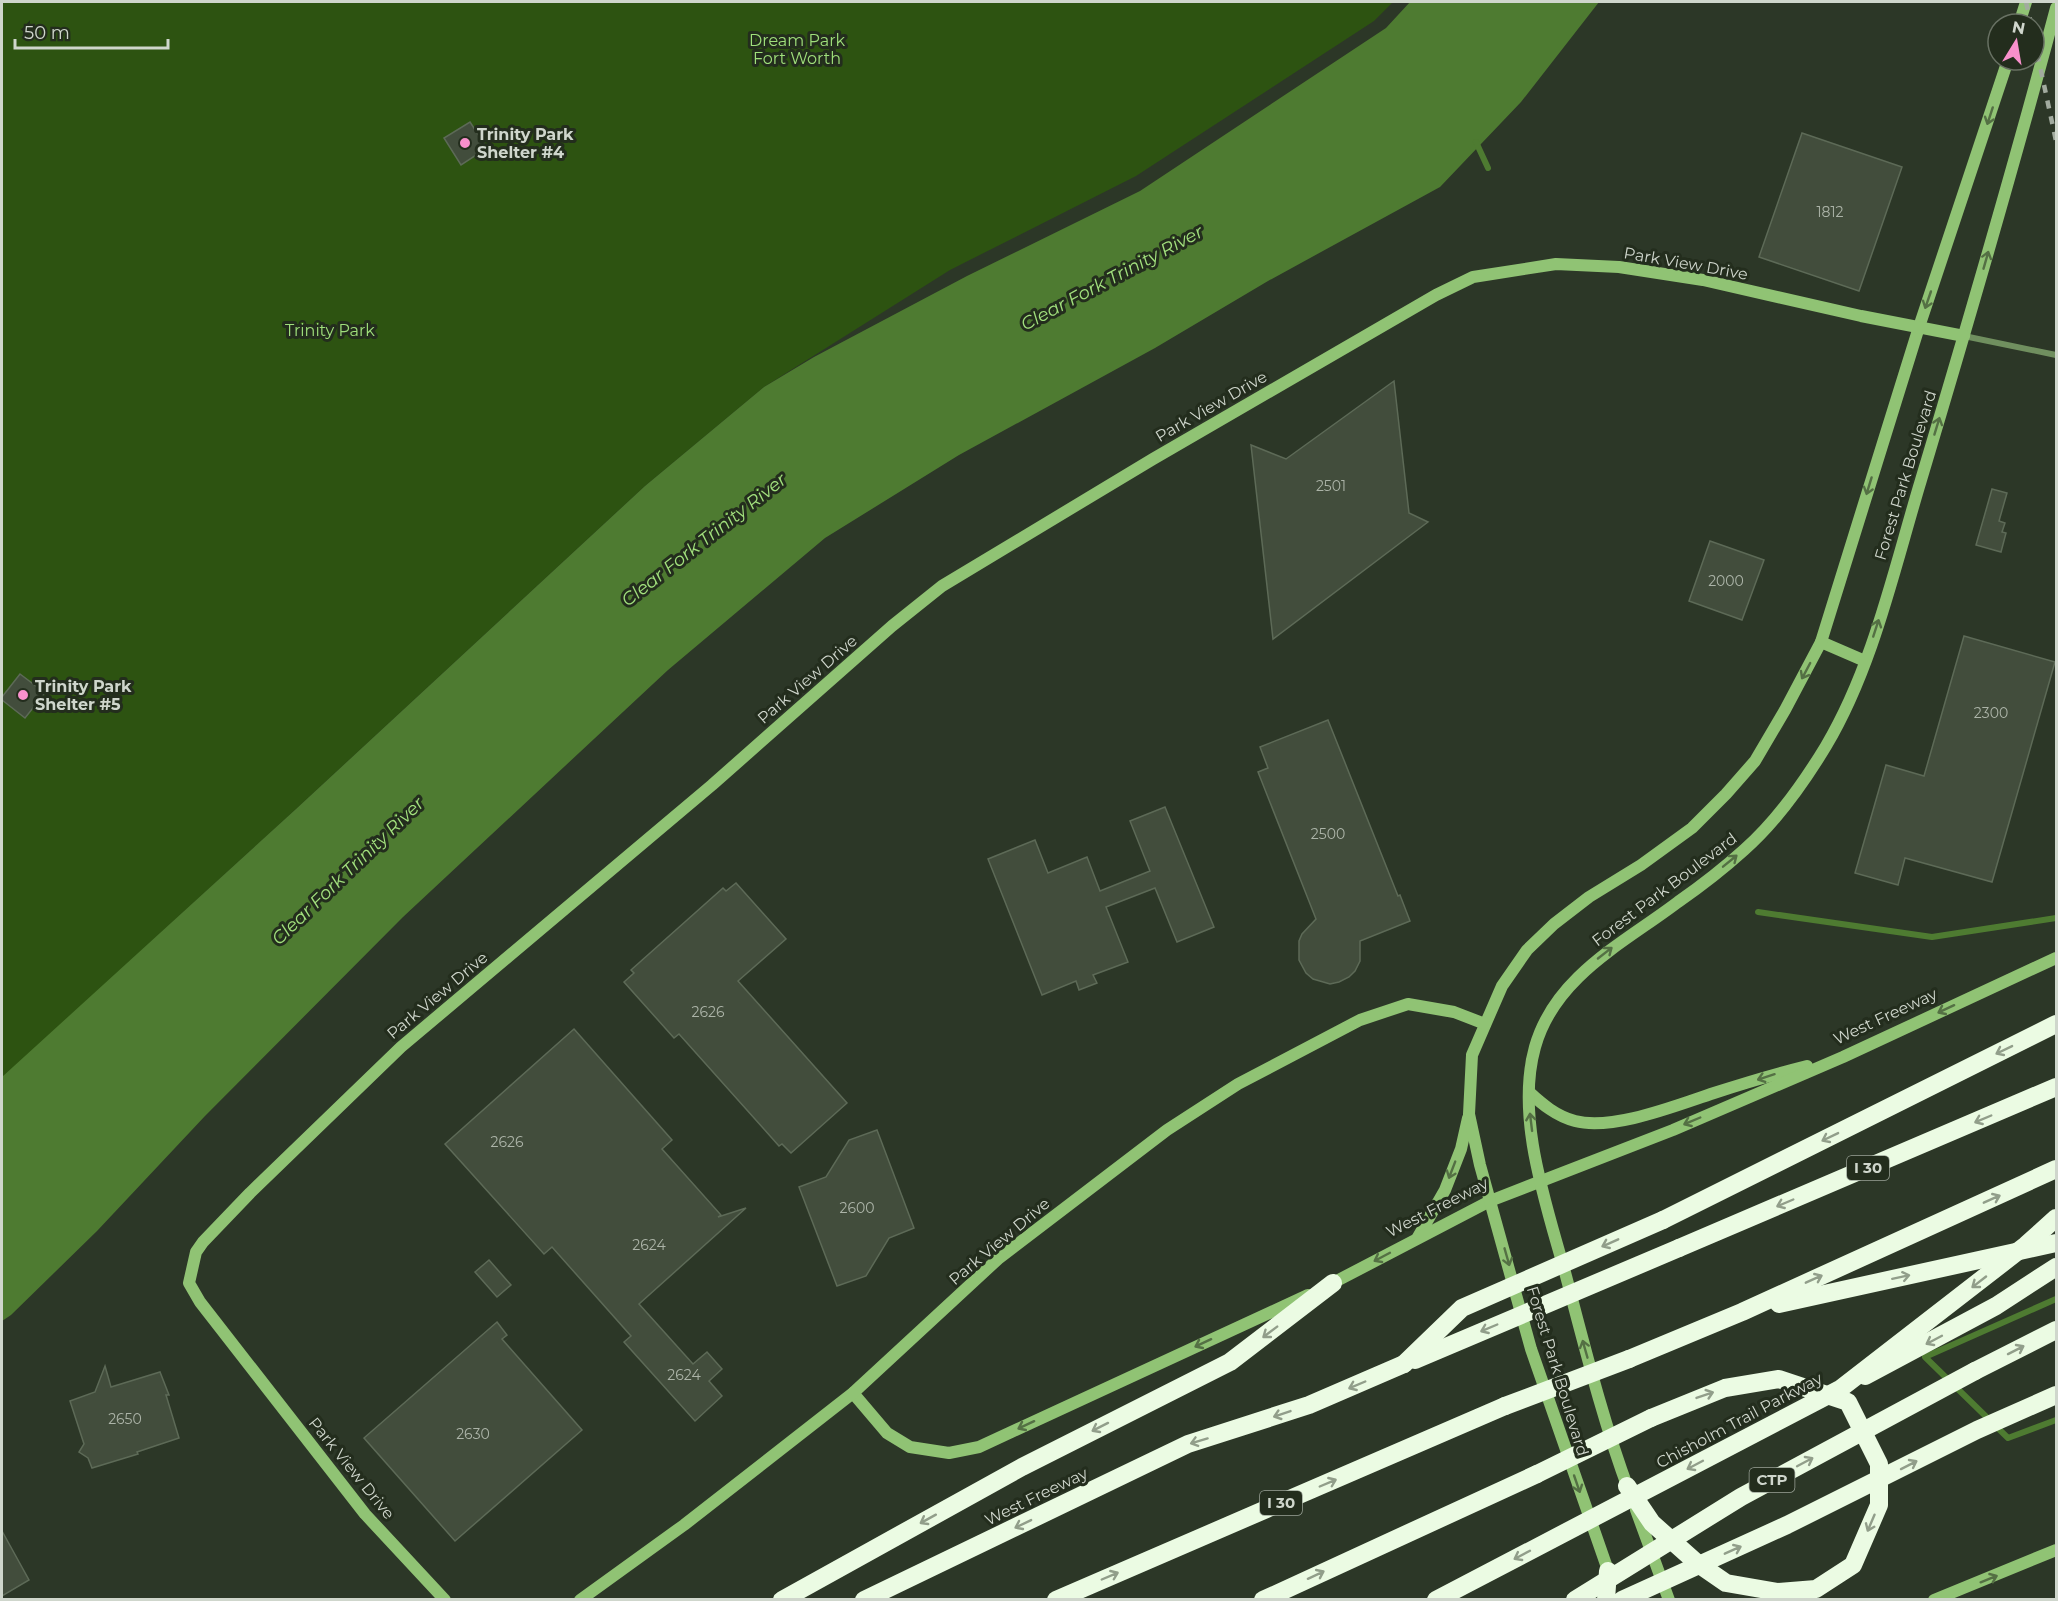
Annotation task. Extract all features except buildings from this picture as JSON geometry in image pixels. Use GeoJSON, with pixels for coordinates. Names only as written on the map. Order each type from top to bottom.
{"type":"FeatureCollection","features":[{"type":"Feature","properties":{"kind":"highway"},"geometry":{"type":"LineString","coordinates":[[1404,1364],[1462,1308],[1663,1220],[2056,1024]]}},
{"type":"Feature","properties":{"kind":"highway","name":"West Freeway"},"geometry":{"type":"LineString","coordinates":[[864,1599],[1188,1444],[1309,1405],[2056,1087]]}},
{"type":"Feature","properties":{"kind":"highway","name":"I 30"},"geometry":{"type":"LineString","coordinates":[[1056,1599],[1505,1406],[1629,1359],[1742,1312],[2056,1169]]}},
{"type":"Feature","properties":{"kind":"highway"},"geometry":{"type":"LineString","coordinates":[[1840,1389],[2026,1245],[2056,1218]]}},
{"type":"Feature","properties":{"kind":"highway"},"geometry":{"type":"LineString","coordinates":[[1742,1312],[2056,1242]]}},
{"type":"Feature","properties":{"kind":"highway","name":"Chisholm Trail Parkway"},"geometry":{"type":"LineString","coordinates":[[1436,1599],[1996,1306],[2056,1267]]}},
{"type":"Feature","properties":{"kind":"highway"},"geometry":{"type":"LineString","coordinates":[[782,1599],[1022,1467],[1230,1362],[1333,1283]]}},
{"type":"Feature","properties":{"kind":"highway","name":"CTP"},"geometry":{"type":"LineString","coordinates":[[1575,1599],[1741,1497],[1965,1376],[2056,1330]]}},
{"type":"Feature","properties":{"kind":"highway"},"geometry":{"type":"LineString","coordinates":[[1263,1599],[1537,1474],[1651,1418],[1725,1388],[1779,1379],[1848,1402],[1879,1464],[1879,1505],[1854,1565],[1816,1589],[1778,1592],[1726,1583],[1697,1563],[1652,1523],[1628,1486]]}},
{"type":"Feature","properties":{"kind":"highway"},"geometry":{"type":"LineString","coordinates":[[1620,1599],[1787,1525],[1977,1430],[2056,1395]]}},
{"type":"Feature","properties":{"kind":"highway"},"geometry":{"type":"LineString","coordinates":[[1606,1599],[1608,1571]]}},
{"type":"Feature","properties":{"kind":"main road","name":"Forest Park Boulevard"},"geometry":{"type":"LineString","coordinates":[[1669,1599],[1614,1451],[1540,1180],[1528,1092],[1536,1045],[1555,1005],[1589,966],[1678,902],[1741,853],[1766,830],[1809,773],[1855,690],[1964,336],[2056,8]]}},
{"type":"Feature","properties":{"kind":"main road","name":"Forest Park Boulevard"},"geometry":{"type":"LineString","coordinates":[[1620,1599],[1608,1571],[1531,1349],[1490,1201],[1469,1114],[1472,1055],[1502,987],[1527,950],[1554,924],[1589,897],[1641,865],[1692,828],[1755,761],[1785,710],[1821,642],[1919,327],[2004,72]]}},
{"type":"Feature","properties":{"kind":"main road","name":"Park View Drive"},"geometry":{"type":"LineString","coordinates":[[445,1599],[366,1514],[200,1302],[189,1283],[196,1252],[250,1193],[400,1047],[712,785],[892,626],[942,586],[1153,459],[1427,300],[1473,277],[1556,264],[1619,267],[1703,280],[1861,316],[1964,336]]}},
{"type":"Feature","properties":{"kind":"main road"},"geometry":{"type":"LineString","coordinates":[[1821,642],[1865,661]]}},
{"type":"Feature","properties":{"kind":"main road","name":"West Freeway"},"geometry":{"type":"LineString","coordinates":[[853,1393],[887,1432],[910,1447],[949,1453],[979,1447],[1333,1283],[1490,1201],[1673,1130],[1843,1057],[2056,958]]}},
{"type":"Feature","properties":{"kind":"main road","name":"Park View Drive"},"geometry":{"type":"LineString","coordinates":[[580,1599],[684,1525],[853,1393],[998,1259],[1167,1130],[1238,1084],[1360,1020],[1408,1004],[1454,1012],[1485,1024]]}},
{"type":"Feature","properties":{"kind":"main road"},"geometry":{"type":"LineString","coordinates":[[1528,1092],[1544,1106],[1573,1120],[1590,1123],[1615,1121],[1674,1106],[1774,1074],[1843,1057]]}},
{"type":"Feature","properties":{"kind":"main road"},"geometry":{"type":"LineString","coordinates":[[1417,1238],[1445,1190],[1461,1149],[1469,1114]]}},
{"type":"Feature","properties":{"kind":"main road"},"geometry":{"type":"LineString","coordinates":[[1934,1599],[2056,1550]]}},
{"type":"Feature","properties":{"kind":"street"},"geometry":{"type":"LineString","coordinates":[[1964,336],[2056,355]]}},
{"type":"Feature","properties":{"kind":"green space","name":"Trinity Park"},"geometry":{"type":"Polygon","coordinates":[[[2,2],[1393,2],[1374,21],[1136,176],[950,270],[764,387],[645,486],[2,1078],[2,2]]]}},
{"type":"Feature","properties":{"kind":"water","name":"Clear Fork Trinity River"},"geometry":{"type":"Polygon","coordinates":[[[1410,2],[1599,2],[1521,102],[1440,187],[1268,281],[1155,348],[959,455],[825,538],[668,670],[403,917],[205,1116],[97,1231],[11,1315],[2,1321],[2,1077],[645,486],[764,387],[814,357],[967,276],[1140,191],[1386,28],[1410,2]]]}},
{"type":"Feature","properties":{"kind":"waterway"},"geometry":{"type":"LineString","coordinates":[[1476,142],[1488,168]]}},
{"type":"Feature","properties":{"kind":"waterway"},"geometry":{"type":"LineString","coordinates":[[1758,912],[1932,937],[2056,918]]}},
{"type":"Feature","properties":{"kind":"waterway"},"geometry":{"type":"LineString","coordinates":[[2056,1299],[1925,1357],[2008,1438],[2056,1420]]}},
{"type":"Feature","properties":{"kind":"railway"},"geometry":{"type":"LineString","coordinates":[[2026,2],[2028,12]]}},
{"type":"Feature","properties":{"kind":"railway"},"geometry":{"type":"LineString","coordinates":[[2041,72],[2056,141]]}},
{"type":"Feature","properties":{"kind":"place","name":"Trinity Park Shelter #4"},"geometry":{"type":"Point","coordinates":[465,143]}},
{"type":"Feature","properties":{"kind":"place","name":"Trinity Park Shelter #5"},"geometry":{"type":"Point","coordinates":[23,695]}},
{"type":"Feature","properties":{"kind":"park label","name":"Dream Park Fort Worth"},"geometry":{"type":"Point","coordinates":[797,49]}}]}
